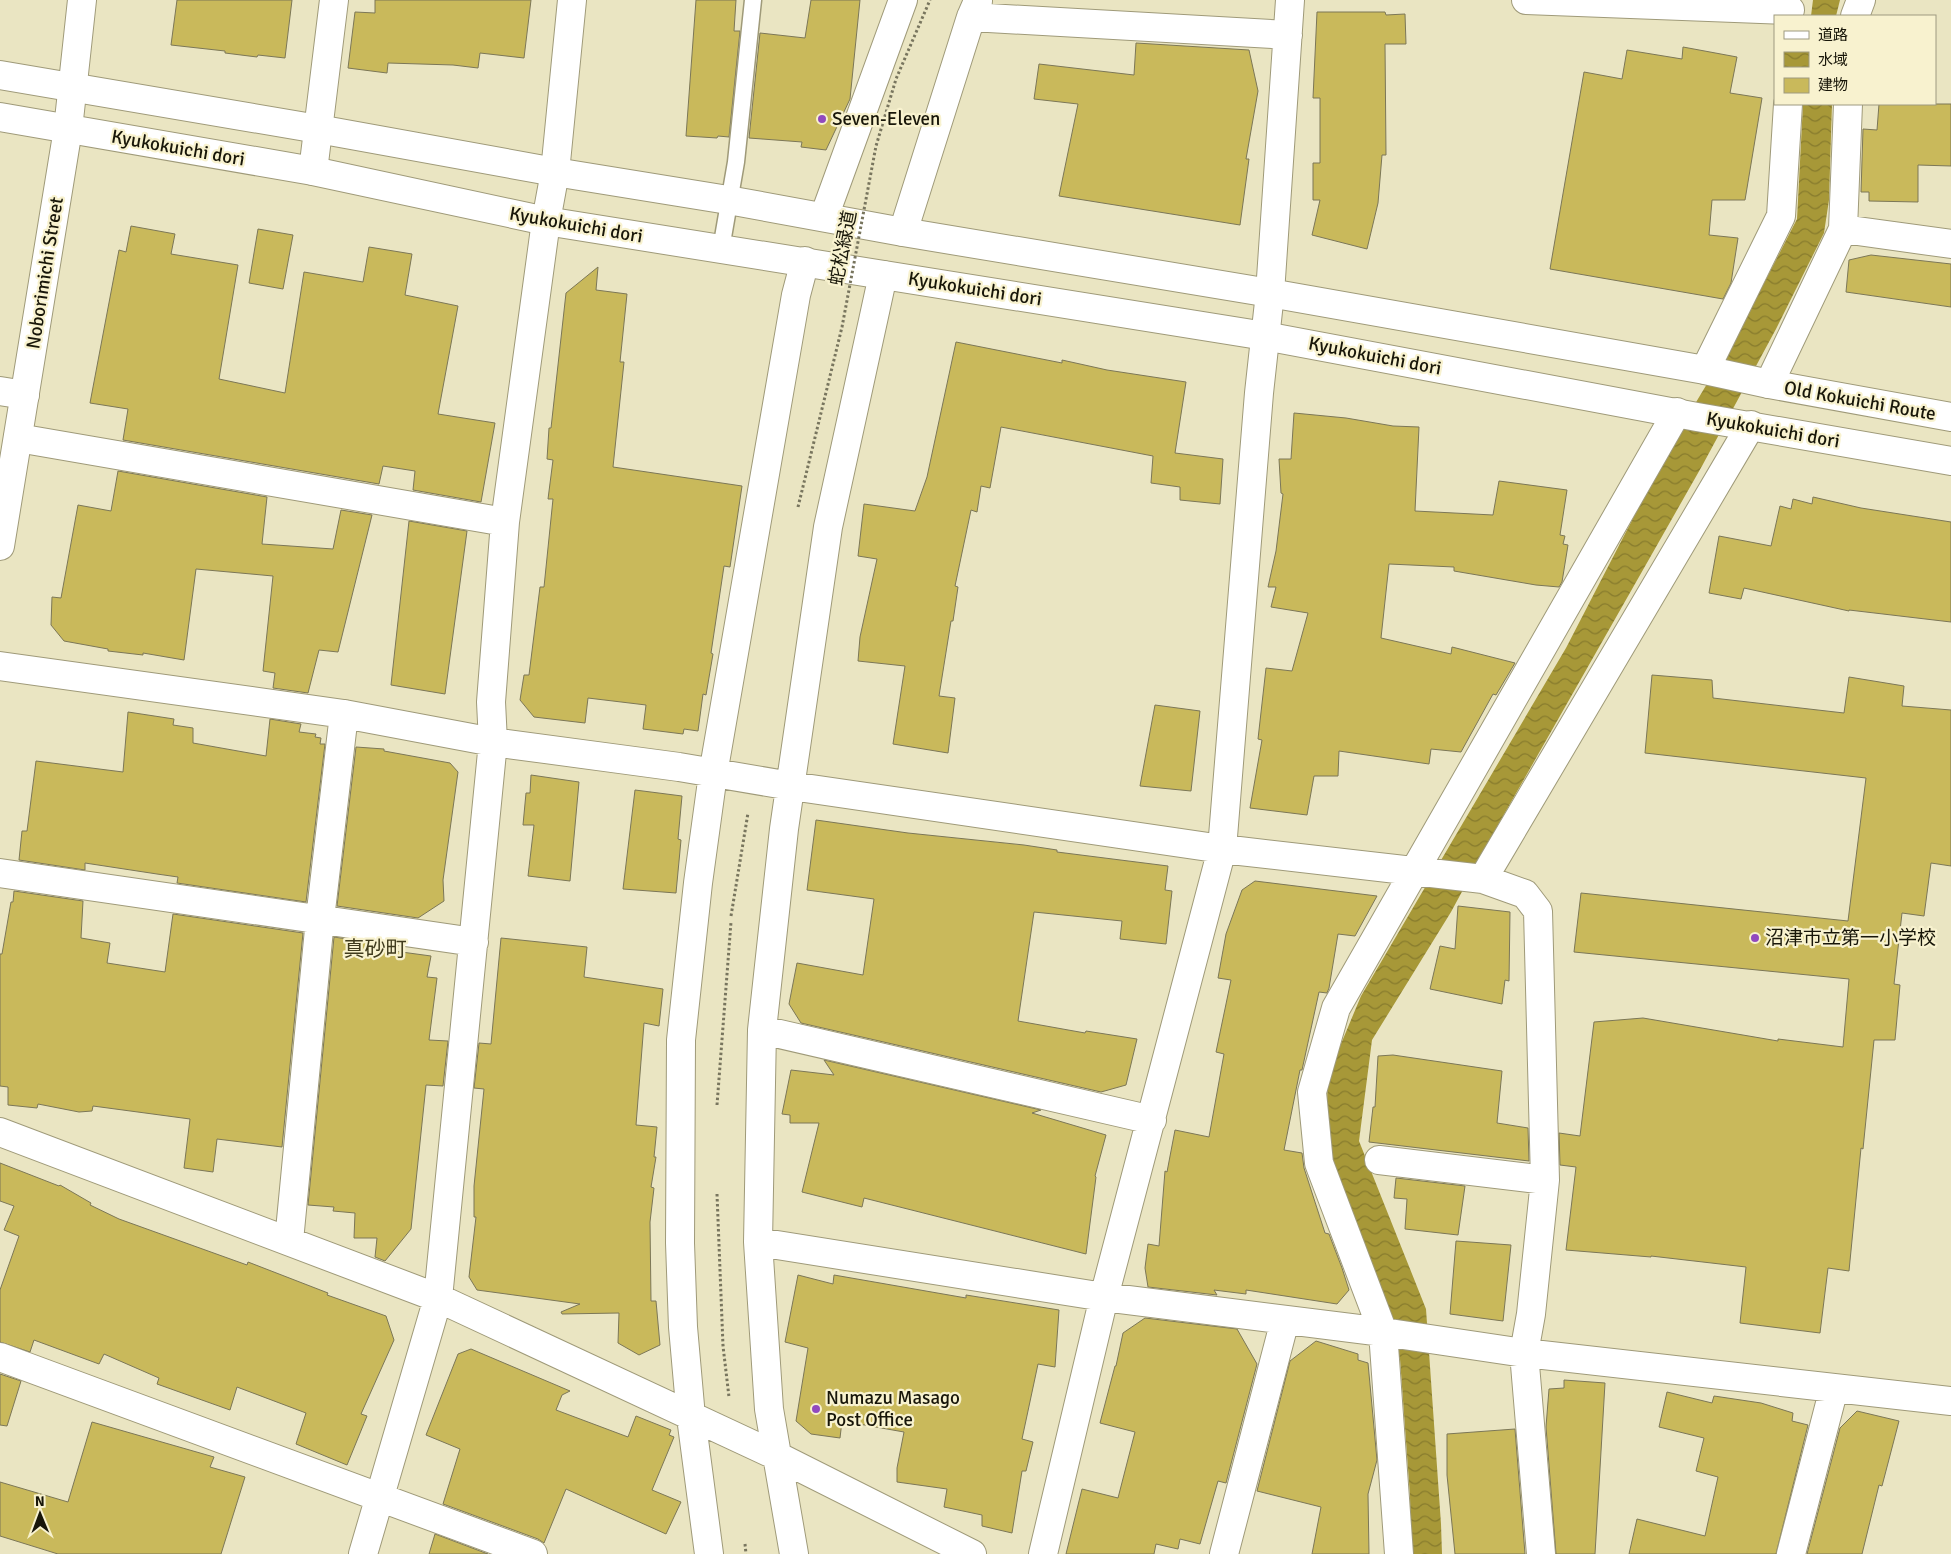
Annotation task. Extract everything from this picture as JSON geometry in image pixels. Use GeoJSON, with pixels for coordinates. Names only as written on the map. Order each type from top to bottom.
{"type":"FeatureCollection","features":[{"type":"Feature","properties":{"kind":"street","name":"Noborimichi Street"},"geometry":{"type":"LineString","coordinates":[[0,546],[18,438],[13,393],[68,128],[74,88],[82,0]]}},
{"type":"Feature","properties":{"kind":"street"},"geometry":{"type":"LineString","coordinates":[[313,171],[334,0]]}},
{"type":"Feature","properties":{"kind":"street"},"geometry":{"type":"LineString","coordinates":[[363,1554],[438,1298],[493,742],[491,702],[506,522],[554,172],[572,0]]}},
{"type":"Feature","properties":{"kind":"street"},"geometry":{"type":"LineString","coordinates":[[824,217],[904,0]]}},
{"type":"Feature","properties":{"kind":"street"},"geometry":{"type":"LineString","coordinates":[[1043,1554],[1104,1298],[1222,849],[1259,394],[1270,293],[1290,0]]}},
{"type":"Feature","properties":{"kind":"street"},"geometry":{"type":"LineString","coordinates":[[1526,0],[1792,9]]}},
{"type":"Feature","properties":{"kind":"street"},"geometry":{"type":"LineString","coordinates":[[1856,15],[1861,0]]}},
{"type":"Feature","properties":{"kind":"street"},"geometry":{"type":"LineString","coordinates":[[903,232],[975,8],[1288,35]]}},
{"type":"Feature","properties":{"kind":"street"},"geometry":{"type":"LineString","coordinates":[[0,75],[318,129],[554,172],[728,200],[903,232],[1270,293],[1713,372],[1769,384],[1843,229],[1848,105]]}},
{"type":"Feature","properties":{"kind":"street"},"geometry":{"type":"LineString","coordinates":[[1713,372],[1781,216],[1788,105]]}},
{"type":"Feature","properties":{"kind":"street","name":"Kyukokuichi dori"},"geometry":{"type":"LineString","coordinates":[[0,117],[313,171],[546,221],[1265,336],[1951,461]]}},
{"type":"Feature","properties":{"kind":"street"},"geometry":{"type":"LineString","coordinates":[[1843,229],[1951,244]]}},
{"type":"Feature","properties":{"kind":"street"},"geometry":{"type":"LineString","coordinates":[[709,1554],[691,1416],[684,1327],[680,1243],[680,1040],[713,774],[796,295],[805,261]]}},
{"type":"Feature","properties":{"kind":"street"},"geometry":{"type":"LineString","coordinates":[[794,1554],[769,1409],[758,1242],[762,1030],[784,829],[828,527],[883,275]]}},
{"type":"Feature","properties":{"kind":"street","name":"Old Kokuichi Route"},"geometry":{"type":"LineString","coordinates":[[1769,384],[1951,417]]}},
{"type":"Feature","properties":{"kind":"street"},"geometry":{"type":"LineString","coordinates":[[1399,1554],[1383,1332],[1319,1163],[1312,1092],[1336,1008],[1414,870],[1687,414]]}},
{"type":"Feature","properties":{"kind":"street"},"geometry":{"type":"LineString","coordinates":[[1482,878],[1751,425]]}},
{"type":"Feature","properties":{"kind":"street"},"geometry":{"type":"LineString","coordinates":[[18,438],[506,522]]}},
{"type":"Feature","properties":{"kind":"street"},"geometry":{"type":"LineString","coordinates":[[0,666],[344,714],[493,742],[679,767],[791,786],[1222,849],[1482,878],[1525,894],[1538,912],[1545,1180],[1531,1314],[1524,1353],[1541,1554]]}},
{"type":"Feature","properties":{"kind":"street"},"geometry":{"type":"LineString","coordinates":[[289,1241],[320,919],[344,714]]}},
{"type":"Feature","properties":{"kind":"street"},"geometry":{"type":"LineString","coordinates":[[0,873],[474,942]]}},
{"type":"Feature","properties":{"kind":"street"},"geometry":{"type":"LineString","coordinates":[[762,1030],[1152,1120]]}},
{"type":"Feature","properties":{"kind":"street"},"geometry":{"type":"LineString","coordinates":[[0,1132],[438,1298],[777,1456],[972,1554]]}},
{"type":"Feature","properties":{"kind":"street"},"geometry":{"type":"LineString","coordinates":[[1379,1160],[1545,1180]]}},
{"type":"Feature","properties":{"kind":"street"},"geometry":{"type":"LineString","coordinates":[[758,1242],[1104,1298],[1383,1332],[1524,1353],[1951,1401]]}},
{"type":"Feature","properties":{"kind":"street"},"geometry":{"type":"LineString","coordinates":[[1224,1554],[1285,1320]]}},
{"type":"Feature","properties":{"kind":"street"},"geometry":{"type":"LineString","coordinates":[[0,1357],[533,1554]]}},
{"type":"Feature","properties":{"kind":"street"},"geometry":{"type":"LineString","coordinates":[[1791,1554],[1834,1388]]}},
{"type":"Feature","properties":{"kind":"lane"},"geometry":{"type":"LineString","coordinates":[[721,249],[736,162],[754,0]]}},
{"type":"Feature","properties":{"kind":"path","name":"蛇松緑道"},"geometry":{"type":"LineString","coordinates":[[798,507],[842,327],[876,146],[896,79],[930,0]]}},
{"type":"Feature","properties":{"kind":"water"},"geometry":{"type":"Polygon","coordinates":[[[1813,0],[1840,0],[1836,15],[1811,15],[1813,0]]]}},
{"type":"Feature","properties":{"kind":"water"},"geometry":{"type":"Polygon","coordinates":[[[1803,105],[1832,105],[1829,200],[1824,233],[1776,329],[1702,466],[1498,825],[1451,912],[1372,1040],[1359,1141],[1426,1309],[1442,1554],[1411,1554],[1410,1496],[1400,1359],[1325,1152],[1328,1075],[1361,996],[1566,648],[1674,439],[1744,322],[1797,219],[1803,105]]]}},
{"type":"Feature","properties":{"kind":"building"},"geometry":{"type":"Polygon","coordinates":[[[177,0],[292,0],[285,58],[258,55],[257,57],[225,53],[225,51],[171,45],[177,0]]]}},
{"type":"Feature","properties":{"kind":"building"},"geometry":{"type":"Polygon","coordinates":[[[375,0],[531,0],[524,58],[480,53],[478,68],[453,65],[388,63],[387,73],[348,68],[355,12],[375,13],[375,0]]]}},
{"type":"Feature","properties":{"kind":"building"},"geometry":{"type":"Polygon","coordinates":[[[696,0],[736,0],[734,31],[740,31],[729,137],[686,136],[696,0]]]}},
{"type":"Feature","properties":{"kind":"building"},"geometry":{"type":"Polygon","coordinates":[[[811,0],[860,0],[850,99],[826,150],[801,147],[802,142],[749,138],[760,33],[805,38],[811,0]]]}},
{"type":"Feature","properties":{"kind":"building"},"geometry":{"type":"Polygon","coordinates":[[[1317,12],[1385,12],[1386,15],[1405,14],[1406,44],[1385,44],[1386,155],[1382,155],[1378,203],[1367,249],[1312,235],[1320,200],[1313,200],[1313,163],[1320,163],[1320,98],[1313,98],[1317,12]]]}},
{"type":"Feature","properties":{"kind":"building"},"geometry":{"type":"Polygon","coordinates":[[[1136,43],[1249,50],[1258,91],[1246,159],[1249,159],[1240,225],[1059,196],[1078,104],[1034,99],[1039,64],[1134,75],[1136,43]]]}},
{"type":"Feature","properties":{"kind":"building"},"geometry":{"type":"Polygon","coordinates":[[[1683,47],[1737,57],[1730,93],[1762,98],[1745,200],[1712,200],[1709,235],[1738,238],[1731,283],[1723,299],[1550,269],[1584,72],[1622,79],[1627,50],[1682,59],[1683,47]]]}},
{"type":"Feature","properties":{"kind":"building"},"geometry":{"type":"Polygon","coordinates":[[[1951,104],[1951,166],[1918,165],[1918,202],[1869,201],[1869,192],[1861,192],[1863,129],[1877,130],[1879,105],[1951,104]]]}},
{"type":"Feature","properties":{"kind":"building"},"geometry":{"type":"Polygon","coordinates":[[[131,226],[175,234],[171,254],[238,265],[219,379],[285,393],[304,272],[363,282],[369,247],[412,254],[405,295],[458,306],[438,414],[495,423],[481,502],[413,490],[415,471],[383,466],[379,484],[123,440],[128,409],[90,403],[119,250],[126,252],[131,226]]]}},
{"type":"Feature","properties":{"kind":"building"},"geometry":{"type":"Polygon","coordinates":[[[258,229],[293,235],[283,289],[249,283],[258,229]]]}},
{"type":"Feature","properties":{"kind":"building"},"geometry":{"type":"Polygon","coordinates":[[[1871,255],[1951,264],[1951,307],[1846,292],[1849,260],[1871,255]]]}},
{"type":"Feature","properties":{"kind":"building"},"geometry":{"type":"Polygon","coordinates":[[[598,267],[596,290],[627,294],[620,362],[624,362],[613,467],[742,486],[730,567],[724,566],[711,653],[713,654],[706,695],[703,694],[698,731],[684,729],[683,734],[643,729],[646,705],[588,698],[585,723],[534,717],[520,700],[524,675],[529,675],[540,587],[544,587],[553,499],[548,499],[553,460],[547,459],[549,428],[551,428],[566,293],[598,267]]]}},
{"type":"Feature","properties":{"kind":"building"},"geometry":{"type":"Polygon","coordinates":[[[956,342],[1062,363],[1062,360],[1107,370],[1186,382],[1175,453],[1223,459],[1220,504],[1180,500],[1180,487],[1151,483],[1153,456],[1001,427],[990,488],[981,486],[977,512],[971,510],[955,586],[958,587],[939,696],[955,698],[948,753],[893,744],[905,666],[858,661],[860,637],[877,559],[858,556],[864,504],[915,511],[927,477],[956,342]]]}},
{"type":"Feature","properties":{"kind":"building"},"geometry":{"type":"Polygon","coordinates":[[[1294,413],[1346,418],[1393,426],[1419,427],[1415,511],[1493,515],[1499,481],[1567,490],[1560,535],[1565,536],[1563,544],[1568,545],[1562,582],[1559,587],[1454,571],[1454,567],[1389,564],[1381,638],[1451,654],[1452,647],[1515,663],[1496,695],[1493,694],[1461,752],[1431,749],[1429,764],[1339,751],[1338,776],[1314,776],[1307,815],[1250,808],[1262,740],[1258,739],[1266,668],[1292,671],[1308,613],[1271,607],[1276,587],[1268,587],[1276,551],[1283,494],[1281,493],[1279,459],[1291,459],[1294,413]]]}},
{"type":"Feature","properties":{"kind":"building"},"geometry":{"type":"Polygon","coordinates":[[[118,471],[267,497],[262,544],[333,549],[341,510],[372,515],[338,652],[319,650],[308,693],[273,688],[275,673],[263,671],[273,576],[196,569],[184,660],[143,653],[143,655],[108,651],[108,649],[64,641],[51,625],[52,597],[61,598],[78,505],[111,511],[118,471]]]}},
{"type":"Feature","properties":{"kind":"building"},"geometry":{"type":"Polygon","coordinates":[[[1813,497],[1861,508],[1951,522],[1951,622],[1849,611],[1744,588],[1741,599],[1709,593],[1719,536],[1771,546],[1780,506],[1791,509],[1793,499],[1812,504],[1813,497]]]}},
{"type":"Feature","properties":{"kind":"building"},"geometry":{"type":"Polygon","coordinates":[[[409,521],[467,531],[445,694],[391,685],[409,521]]]}},
{"type":"Feature","properties":{"kind":"building"},"geometry":{"type":"Polygon","coordinates":[[[1652,675],[1712,680],[1713,698],[1844,713],[1849,677],[1904,686],[1902,706],[1951,710],[1951,866],[1931,863],[1924,916],[1902,913],[1894,984],[1900,985],[1895,1040],[1874,1040],[1849,1271],[1828,1268],[1820,1333],[1740,1323],[1746,1267],[1651,1256],[1566,1250],[1576,1167],[1560,1165],[1559,1133],[1580,1136],[1594,1022],[1643,1018],[1778,1041],[1778,1039],[1843,1047],[1849,979],[1574,952],[1581,893],[1848,921],[1866,778],[1645,753],[1652,675]]]}},
{"type":"Feature","properties":{"kind":"building"},"geometry":{"type":"Polygon","coordinates":[[[1155,705],[1200,711],[1191,791],[1140,786],[1155,705]]]}},
{"type":"Feature","properties":{"kind":"building"},"geometry":{"type":"Polygon","coordinates":[[[128,712],[174,719],[173,725],[193,728],[193,743],[266,756],[270,719],[301,724],[299,732],[316,734],[315,737],[321,738],[320,744],[325,744],[306,902],[177,883],[178,877],[85,863],[85,870],[19,860],[22,831],[27,831],[36,761],[123,772],[128,712]]]}},
{"type":"Feature","properties":{"kind":"building"},"geometry":{"type":"Polygon","coordinates":[[[356,747],[384,749],[384,751],[450,763],[458,772],[443,880],[444,901],[418,918],[337,906],[356,747]]]}},
{"type":"Feature","properties":{"kind":"building"},"geometry":{"type":"Polygon","coordinates":[[[531,775],[579,782],[570,881],[528,876],[534,825],[523,825],[526,793],[530,793],[531,775]]]}},
{"type":"Feature","properties":{"kind":"building"},"geometry":{"type":"Polygon","coordinates":[[[635,790],[682,796],[678,839],[681,840],[676,893],[623,889],[635,790]]]}},
{"type":"Feature","properties":{"kind":"building"},"geometry":{"type":"Polygon","coordinates":[[[816,820],[908,833],[1024,845],[1057,850],[1057,852],[1168,866],[1165,890],[1172,891],[1166,944],[1120,939],[1122,921],[1034,912],[1018,1021],[1085,1033],[1086,1031],[1137,1039],[1126,1085],[1101,1092],[801,1023],[789,1004],[797,963],[863,975],[874,899],[807,890],[816,820]]]}},
{"type":"Feature","properties":{"kind":"building"},"geometry":{"type":"Polygon","coordinates":[[[1255,881],[1377,896],[1355,936],[1338,934],[1329,988],[1327,993],[1319,992],[1302,1070],[1300,1070],[1284,1150],[1302,1153],[1304,1168],[1325,1233],[1329,1234],[1342,1268],[1349,1290],[1337,1304],[1246,1290],[1246,1294],[1214,1290],[1217,1295],[1148,1287],[1145,1268],[1148,1244],[1159,1246],[1165,1171],[1167,1172],[1175,1130],[1209,1137],[1224,1054],[1216,1052],[1231,980],[1218,978],[1226,934],[1242,890],[1255,881]]]}},
{"type":"Feature","properties":{"kind":"building"},"geometry":{"type":"Polygon","coordinates":[[[14,891],[83,901],[81,938],[110,943],[107,963],[165,972],[173,914],[303,933],[282,1147],[217,1139],[213,1172],[184,1168],[190,1119],[93,1106],[92,1111],[79,1112],[38,1104],[37,1108],[8,1105],[8,1087],[0,1086],[0,954],[2,954],[14,891]]]}},
{"type":"Feature","properties":{"kind":"building"},"geometry":{"type":"Polygon","coordinates":[[[1458,906],[1510,912],[1509,981],[1505,980],[1502,1004],[1430,989],[1440,946],[1455,949],[1458,906]]]}},
{"type":"Feature","properties":{"kind":"building"},"geometry":{"type":"Polygon","coordinates":[[[334,937],[379,944],[372,948],[431,956],[427,977],[437,978],[429,1040],[448,1041],[443,1086],[426,1085],[411,1229],[385,1261],[375,1257],[377,1238],[354,1238],[355,1213],[333,1211],[334,1207],[308,1205],[334,937]]]}},
{"type":"Feature","properties":{"kind":"building"},"geometry":{"type":"Polygon","coordinates":[[[501,938],[587,947],[584,977],[663,989],[659,1026],[644,1023],[636,1125],[657,1127],[654,1157],[656,1157],[651,1187],[654,1188],[650,1222],[651,1301],[656,1301],[660,1345],[639,1355],[618,1343],[619,1313],[562,1314],[561,1312],[580,1304],[477,1290],[469,1277],[476,1217],[474,1217],[474,1186],[484,1089],[474,1088],[479,1043],[491,1044],[501,938]]]}},
{"type":"Feature","properties":{"kind":"building"},"geometry":{"type":"Polygon","coordinates":[[[1393,1055],[1502,1071],[1497,1123],[1528,1128],[1529,1161],[1369,1142],[1373,1107],[1375,1107],[1378,1056],[1393,1055]]]}},
{"type":"Feature","properties":{"kind":"building"},"geometry":{"type":"Polygon","coordinates":[[[824,1060],[1041,1110],[1032,1113],[1106,1135],[1095,1176],[1086,1254],[864,1198],[862,1207],[802,1192],[819,1123],[790,1123],[790,1115],[782,1114],[791,1070],[834,1075],[824,1060]]]}},
{"type":"Feature","properties":{"kind":"building"},"geometry":{"type":"Polygon","coordinates":[[[0,1163],[60,1185],[91,1203],[90,1205],[119,1219],[247,1265],[248,1262],[328,1293],[327,1295],[386,1316],[394,1340],[361,1414],[367,1416],[347,1465],[296,1444],[306,1413],[237,1387],[230,1410],[157,1384],[159,1378],[104,1354],[99,1364],[34,1340],[30,1352],[0,1342],[0,1290],[19,1236],[4,1230],[14,1206],[0,1201],[0,1163]]]}},
{"type":"Feature","properties":{"kind":"building"},"geometry":{"type":"Polygon","coordinates":[[[1396,1178],[1465,1186],[1458,1235],[1405,1229],[1407,1199],[1394,1198],[1396,1178]]]}},
{"type":"Feature","properties":{"kind":"building"},"geometry":{"type":"Polygon","coordinates":[[[1456,1241],[1511,1245],[1503,1321],[1450,1314],[1456,1241]]]}},
{"type":"Feature","properties":{"kind":"building"},"geometry":{"type":"Polygon","coordinates":[[[798,1275],[833,1284],[834,1275],[966,1298],[966,1295],[1059,1310],[1055,1367],[1038,1364],[1022,1439],[1033,1442],[1026,1471],[1022,1471],[1012,1533],[982,1526],[982,1515],[944,1507],[947,1489],[897,1482],[897,1468],[904,1432],[842,1421],[840,1438],[811,1434],[796,1421],[808,1348],[785,1342],[798,1275]]]}},
{"type":"Feature","properties":{"kind":"building"},"geometry":{"type":"Polygon","coordinates":[[[1145,1318],[1237,1329],[1257,1364],[1226,1483],[1218,1481],[1200,1544],[1180,1539],[1178,1549],[1156,1544],[1154,1554],[1066,1554],[1082,1489],[1118,1498],[1135,1432],[1100,1423],[1123,1333],[1145,1318]]]}},
{"type":"Feature","properties":{"kind":"building"},"geometry":{"type":"Polygon","coordinates":[[[1316,1341],[1358,1354],[1358,1360],[1368,1363],[1377,1460],[1368,1494],[1369,1554],[1312,1554],[1321,1507],[1257,1491],[1290,1361],[1316,1341]]]}},
{"type":"Feature","properties":{"kind":"building"},"geometry":{"type":"Polygon","coordinates":[[[471,1349],[570,1391],[562,1395],[556,1410],[628,1437],[636,1416],[671,1430],[669,1435],[674,1437],[652,1490],[681,1502],[666,1534],[566,1489],[544,1543],[538,1539],[443,1504],[460,1449],[426,1435],[458,1354],[471,1349]]]}},
{"type":"Feature","properties":{"kind":"building"},"geometry":{"type":"Polygon","coordinates":[[[0,1374],[21,1381],[7,1426],[0,1425],[0,1374]]]}},
{"type":"Feature","properties":{"kind":"building"},"geometry":{"type":"Polygon","coordinates":[[[1564,1380],[1605,1383],[1595,1554],[1556,1554],[1546,1427],[1549,1389],[1564,1388],[1564,1380]]]}},
{"type":"Feature","properties":{"kind":"building"},"geometry":{"type":"Polygon","coordinates":[[[1667,1392],[1712,1403],[1714,1396],[1761,1403],[1793,1413],[1792,1421],[1808,1425],[1776,1554],[1629,1554],[1637,1519],[1705,1536],[1718,1477],[1696,1471],[1704,1438],[1659,1427],[1667,1392]]]}},
{"type":"Feature","properties":{"kind":"building"},"geometry":{"type":"Polygon","coordinates":[[[1857,1411],[1899,1421],[1882,1486],[1879,1485],[1862,1554],[1807,1554],[1840,1428],[1857,1411]]]}},
{"type":"Feature","properties":{"kind":"building"},"geometry":{"type":"Polygon","coordinates":[[[92,1422],[214,1457],[210,1467],[245,1477],[221,1554],[58,1554],[0,1536],[0,1482],[68,1502],[92,1422]]]}},
{"type":"Feature","properties":{"kind":"building"},"geometry":{"type":"Polygon","coordinates":[[[1515,1429],[1525,1554],[1455,1554],[1447,1475],[1447,1434],[1515,1429]]]}},
{"type":"Feature","properties":{"kind":"building"},"geometry":{"type":"Polygon","coordinates":[[[435,1534],[488,1554],[429,1554],[435,1534]]]}},
{"type":"Feature","properties":{"kind":"place","name":"Seven-Eleven"},"geometry":{"type":"Point","coordinates":[822,119]}},
{"type":"Feature","properties":{"kind":"place","name":"沼津市立第一小学校"},"geometry":{"type":"Point","coordinates":[1755,938]}},
{"type":"Feature","properties":{"kind":"place","name":"Numazu Masago Post Office"},"geometry":{"type":"Point","coordinates":[816,1409]}},
{"type":"Feature","properties":{"kind":"district","name":"真砂町"},"geometry":{"type":"Point","coordinates":[375,949]}}]}
